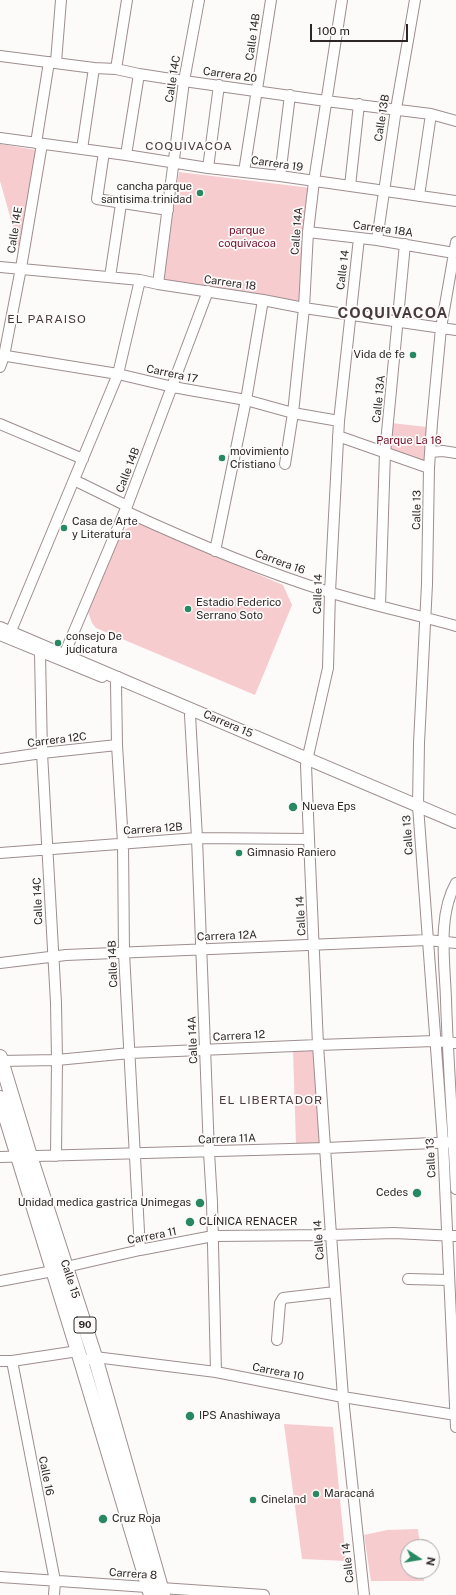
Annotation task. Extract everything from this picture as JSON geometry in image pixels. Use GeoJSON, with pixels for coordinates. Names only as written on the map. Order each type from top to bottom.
{"type":"FeatureCollection","features":[{"type":"Feature","properties":{"kind":"highway","name":"Calle 15"},"geometry":{"type":"LineString","coordinates":[[0,1060],[24,1156],[59,1269],[80,1356],[151,1591]]}},
{"type":"Feature","properties":{"kind":"highway","name":"Calle 15"},"geometry":{"type":"LineString","coordinates":[[0,1098],[24,1156]]}},
{"type":"Feature","properties":{"kind":"highway","name":"Calle 15"},"geometry":{"type":"LineString","coordinates":[[59,1269],[95,1357],[151,1591]]}},
{"type":"Feature","properties":{"kind":"main road","name":"Carrera 15"},"geometry":{"type":"LineString","coordinates":[[4,634],[41,649],[64,655],[117,680],[418,809],[456,822]]}},
{"type":"Feature","properties":{"kind":"street","name":"Calle 14E"},"geometry":{"type":"LineString","coordinates":[[0,367],[21,268],[39,143],[53,62],[61,0]]}},
{"type":"Feature","properties":{"kind":"street"},"geometry":{"type":"LineString","coordinates":[[116,68],[127,0]]}},
{"type":"Feature","properties":{"kind":"street","name":"Calle 14C"},"geometry":{"type":"LineString","coordinates":[[174,163],[184,81],[199,0]]}},
{"type":"Feature","properties":{"kind":"street","name":"Calle 14B"},"geometry":{"type":"LineString","coordinates":[[244,172],[271,0]]}},
{"type":"Feature","properties":{"kind":"street","name":"Calle 14A"},"geometry":{"type":"LineString","coordinates":[[285,464],[293,413],[304,308],[308,232],[314,181],[342,0]]}},
{"type":"Feature","properties":{"kind":"street","name":"Calle 13B"},"geometry":{"type":"LineString","coordinates":[[377,240],[396,109],[415,0]]}},
{"type":"Feature","properties":{"kind":"street","name":"Carrera 20"},"geometry":{"type":"LineString","coordinates":[[0,56],[94,68],[116,68],[139,74],[184,81],[431,114],[456,121]]}},
{"type":"Feature","properties":{"kind":"street"},"geometry":{"type":"LineString","coordinates":[[82,149],[94,68]]}},
{"type":"Feature","properties":{"kind":"street"},"geometry":{"type":"LineString","coordinates":[[126,155],[139,74]]}},
{"type":"Feature","properties":{"kind":"street"},"geometry":{"type":"LineString","coordinates":[[208,168],[219,85]]}},
{"type":"Feature","properties":{"kind":"street"},"geometry":{"type":"LineString","coordinates":[[280,176],[290,95]]}},
{"type":"Feature","properties":{"kind":"street"},"geometry":{"type":"LineString","coordinates":[[350,186],[359,104]]}},
{"type":"Feature","properties":{"kind":"street"},"geometry":{"type":"LineString","coordinates":[[420,196],[431,114]]}},
{"type":"Feature","properties":{"kind":"street","name":"Carrera 19"},"geometry":{"type":"LineString","coordinates":[[0,138],[208,168],[280,176],[456,201]]}},
{"type":"Feature","properties":{"kind":"street"},"geometry":{"type":"LineString","coordinates":[[104,152],[97,199],[121,204],[168,210]]}},
{"type":"Feature","properties":{"kind":"street"},"geometry":{"type":"LineString","coordinates":[[158,284],[174,163]]}},
{"type":"Feature","properties":{"kind":"street"},"geometry":{"type":"LineString","coordinates":[[110,278],[121,204]]}},
{"type":"Feature","properties":{"kind":"street","name":"Carrera 18A"},"geometry":{"type":"LineString","coordinates":[[308,232],[405,244],[454,253]]}},
{"type":"Feature","properties":{"kind":"street","name":"Calle 14"},"geometry":{"type":"LineString","coordinates":[[359,238],[339,421],[330,592],[328,668],[307,761],[318,1045],[331,1236],[343,1397],[364,1595]]}},
{"type":"Feature","properties":{"kind":"street","name":"Calle 13"},"geometry":{"type":"LineString","coordinates":[[456,242],[441,328],[430,452],[426,617],[419,743],[418,809],[451,1236],[449,1280],[456,1427]]}},
{"type":"Feature","properties":{"kind":"street","name":"Calle 13A"},"geometry":{"type":"LineString","coordinates":[[380,606],[385,453],[399,322],[405,244]]}},
{"type":"Feature","properties":{"kind":"street","name":"Carrera 18"},"geometry":{"type":"LineString","coordinates":[[0,267],[140,280],[304,308],[456,330]]}},
{"type":"Feature","properties":{"kind":"street"},"geometry":{"type":"LineString","coordinates":[[4,634],[84,459],[118,374],[140,280]]}},
{"type":"Feature","properties":{"kind":"street","name":"Calle 14B"},"geometry":{"type":"LineString","coordinates":[[64,655],[126,508],[208,291]]}},
{"type":"Feature","properties":{"kind":"street"},"geometry":{"type":"LineString","coordinates":[[215,551],[246,400],[263,300]]}},
{"type":"Feature","properties":{"kind":"street","name":"Carrera 17"},"geometry":{"type":"LineString","coordinates":[[2,355],[118,374],[173,387],[246,400],[293,413],[339,421]]}},
{"type":"Feature","properties":{"kind":"street"},"geometry":{"type":"LineString","coordinates":[[0,424],[84,459]]}},
{"type":"Feature","properties":{"kind":"street"},"geometry":{"type":"LineString","coordinates":[[338,436],[429,468]]}},
{"type":"Feature","properties":{"kind":"street"},"geometry":{"type":"LineString","coordinates":[[430,452],[444,451],[456,453]]}},
{"type":"Feature","properties":{"kind":"street","name":"Carrera 16"},"geometry":{"type":"LineString","coordinates":[[74,480],[193,542],[215,551],[330,592],[456,626]]}},
{"type":"Feature","properties":{"kind":"street","name":"Calle 14C"},"geometry":{"type":"LineString","coordinates":[[41,649],[42,753],[48,848],[57,1060],[56,1156]]}},
{"type":"Feature","properties":{"kind":"street","name":"Carrera 15"},"geometry":{"type":"LineString","coordinates":[[41,649],[117,680]]}},
{"type":"Feature","properties":{"kind":"street","name":"Calle 14B"},"geometry":{"type":"LineString","coordinates":[[117,680],[117,746],[123,843],[124,953],[140,1250]]}},
{"type":"Feature","properties":{"kind":"street","name":"Calle 14A"},"geometry":{"type":"LineString","coordinates":[[191,712],[206,1050],[213,1236],[216,1372]]}},
{"type":"Feature","properties":{"kind":"street","name":"Carrera 12C"},"geometry":{"type":"LineString","coordinates":[[0,759],[42,753],[117,746]]}},
{"type":"Feature","properties":{"kind":"street","name":"Carrera 15"},"geometry":{"type":"LineString","coordinates":[[418,809],[456,828]]}},
{"type":"Feature","properties":{"kind":"street","name":"Carrera 12B"},"geometry":{"type":"LineString","coordinates":[[0,853],[48,848],[197,838],[309,839]]}},
{"type":"Feature","properties":{"kind":"street"},"geometry":{"type":"LineString","coordinates":[[456,883],[447,904],[444,942],[452,1042],[456,1189]]}},
{"type":"Feature","properties":{"kind":"street","name":"Carrera 12A"},"geometry":{"type":"LineString","coordinates":[[0,963],[52,956],[201,949],[428,940],[456,943]]}},
{"type":"Feature","properties":{"kind":"street","name":"Carrera 12"},"geometry":{"type":"LineString","coordinates":[[0,1060],[57,1060],[130,1053],[318,1045],[435,1041],[452,1042]]}},
{"type":"Feature","properties":{"kind":"street","name":"Carrera 11A"},"geometry":{"type":"LineString","coordinates":[[0,1158],[24,1156],[326,1148],[454,1142]]}},
{"type":"Feature","properties":{"kind":"street","name":"Carrera 11"},"geometry":{"type":"LineString","coordinates":[[0,1282],[140,1250],[213,1236],[331,1236],[394,1233],[451,1236]]}},
{"type":"Feature","properties":{"kind":"street"},"geometry":{"type":"LineString","coordinates":[[408,1279],[449,1280]]}},
{"type":"Feature","properties":{"kind":"street"},"geometry":{"type":"LineString","coordinates":[[277,1340],[280,1303],[284,1298],[335,1292]]}},
{"type":"Feature","properties":{"kind":"street"},"geometry":{"type":"LineString","coordinates":[[0,1361],[80,1356],[95,1357]]}},
{"type":"Feature","properties":{"kind":"street","name":"Carrera 10"},"geometry":{"type":"LineString","coordinates":[[95,1357],[216,1372],[343,1397],[456,1415]]}},
{"type":"Feature","properties":{"kind":"street","name":"Calle 16"},"geometry":{"type":"LineString","coordinates":[[12,1361],[55,1581],[54,1595]]}},
{"type":"Feature","properties":{"kind":"street","name":"Carrera 8"},"geometry":{"type":"LineString","coordinates":[[0,1577],[151,1591],[264,1595]]}},
{"type":"Feature","properties":{"kind":"green space"},"geometry":{"type":"Polygon","coordinates":[[[0,144],[36,150],[19,248],[0,181],[0,144]]]}},
{"type":"Feature","properties":{"kind":"green space","name":"parque coquivacoa"},"geometry":{"type":"Polygon","coordinates":[[[179,172],[311,188],[302,304],[163,281],[179,172]]]}},
{"type":"Feature","properties":{"kind":"green space","name":"Parque La 16"},"geometry":{"type":"Polygon","coordinates":[[[391,423],[427,427],[425,462],[390,452],[391,423]]]}},
{"type":"Feature","properties":{"kind":"green space","name":"Estadio Federico Serrano Soto"},"geometry":{"type":"Polygon","coordinates":[[[138,523],[283,585],[292,605],[255,695],[96,628],[92,623],[87,609],[118,533],[138,523]]]}},
{"type":"Feature","properties":{"kind":"green space"},"geometry":{"type":"Polygon","coordinates":[[[316,1048],[321,1147],[296,1145],[293,1049],[316,1048]]]}},
{"type":"Feature","properties":{"kind":"green space","name":"Maracaná"},"geometry":{"type":"Polygon","coordinates":[[[284,1424],[333,1427],[346,1561],[302,1559],[284,1424]]]}},
{"type":"Feature","properties":{"kind":"green space"},"geometry":{"type":"Polygon","coordinates":[[[418,1529],[419,1539],[400,1539],[400,1579],[424,1579],[424,1581],[371,1581],[364,1535],[387,1530],[418,1529]]]}},
{"type":"Feature","properties":{"kind":"place","name":"cancha parque santisima trinidad"},"geometry":{"type":"Point","coordinates":[200,193]}},
{"type":"Feature","properties":{"kind":"place","name":"Vida de fe"},"geometry":{"type":"Point","coordinates":[413,355]}},
{"type":"Feature","properties":{"kind":"place","name":"movimiento Cristiano"},"geometry":{"type":"Point","coordinates":[222,458]}},
{"type":"Feature","properties":{"kind":"place","name":"Casa de Arte y Literatura"},"geometry":{"type":"Point","coordinates":[64,528]}},
{"type":"Feature","properties":{"kind":"place","name":"Estadio Federico Serrano Soto"},"geometry":{"type":"Point","coordinates":[188,609]}},
{"type":"Feature","properties":{"kind":"place","name":"consejo De judicatura"},"geometry":{"type":"Point","coordinates":[58,643]}},
{"type":"Feature","properties":{"kind":"place","name":"Nueva Eps"},"geometry":{"type":"Point","coordinates":[293,807]}},
{"type":"Feature","properties":{"kind":"place","name":"Gimnasio Raniero"},"geometry":{"type":"Point","coordinates":[239,853]}},
{"type":"Feature","properties":{"kind":"place","name":"Cedes"},"geometry":{"type":"Point","coordinates":[417,1193]}},
{"type":"Feature","properties":{"kind":"place","name":"Unidad medica gastrica Unimegas"},"geometry":{"type":"Point","coordinates":[200,1203]}},
{"type":"Feature","properties":{"kind":"place","name":"CLÍNICA RENACER"},"geometry":{"type":"Point","coordinates":[190,1222]}},
{"type":"Feature","properties":{"kind":"place","name":"IPS Anashiwaya"},"geometry":{"type":"Point","coordinates":[190,1416]}},
{"type":"Feature","properties":{"kind":"place","name":"Maracaná"},"geometry":{"type":"Point","coordinates":[316,1494]}},
{"type":"Feature","properties":{"kind":"place","name":"Cineland"},"geometry":{"type":"Point","coordinates":[253,1500]}},
{"type":"Feature","properties":{"kind":"place","name":"Cruz Roja"},"geometry":{"type":"Point","coordinates":[103,1519]}},
{"type":"Feature","properties":{"kind":"district","name":"COQUIVACOA"},"geometry":{"type":"Point","coordinates":[189,146]}},
{"type":"Feature","properties":{"kind":"district","name":"COQUIVACOA"},"geometry":{"type":"Point","coordinates":[393,313]}},
{"type":"Feature","properties":{"kind":"district","name":"EL PARAISO"},"geometry":{"type":"Point","coordinates":[47,319]}},
{"type":"Feature","properties":{"kind":"district","name":"EL LIBERTADOR"},"geometry":{"type":"Point","coordinates":[271,1100]}}]}
